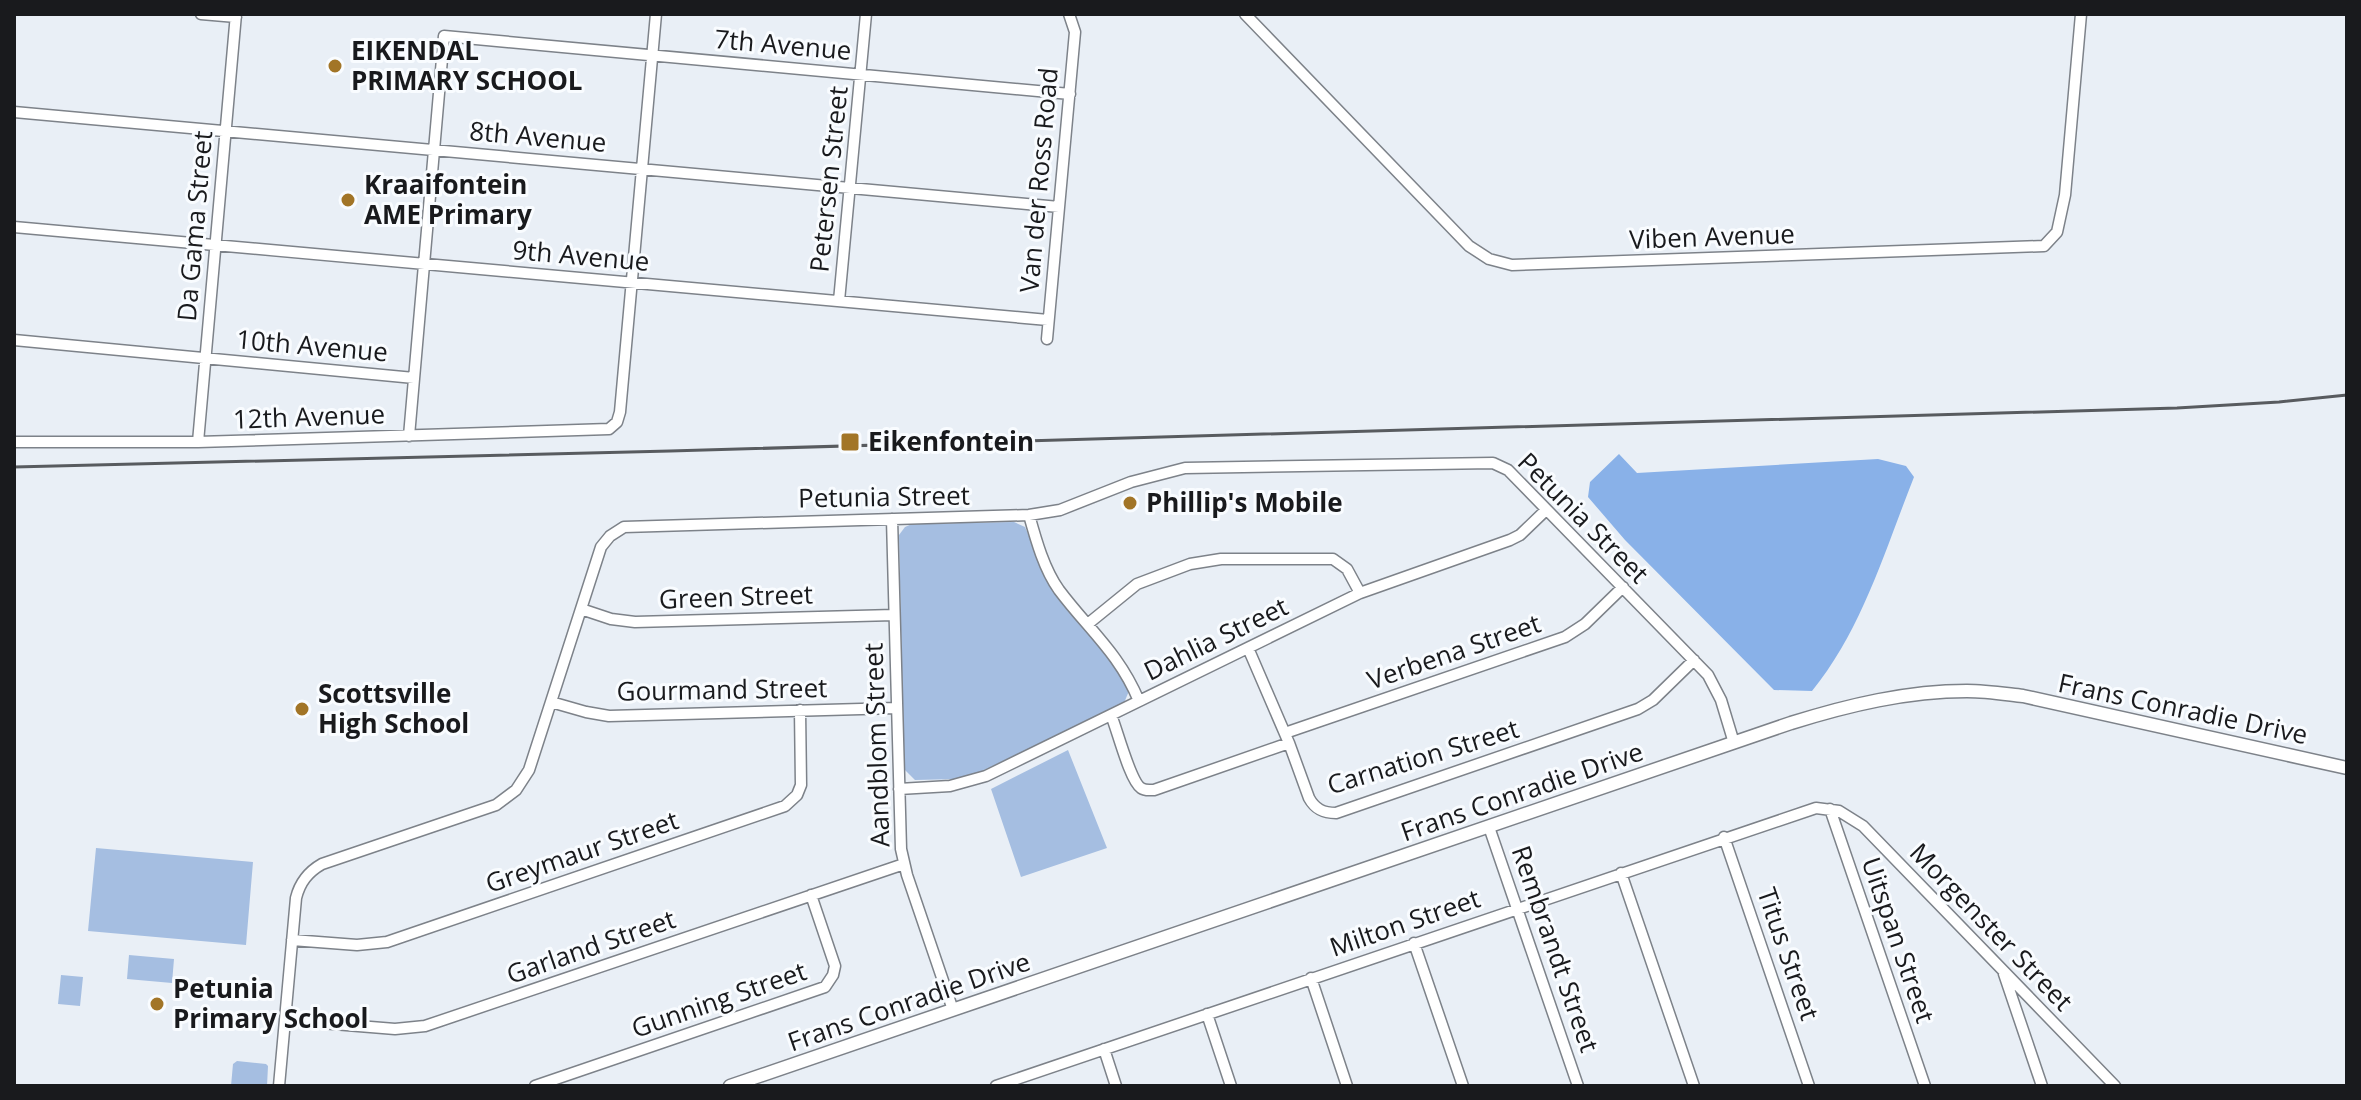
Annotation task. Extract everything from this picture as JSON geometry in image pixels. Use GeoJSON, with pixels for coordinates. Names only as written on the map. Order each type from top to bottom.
{"type":"FeatureCollection","features":[{"type":"Feature","properties":{"kind":"street"},"geometry":{"type":"LineString","coordinates":[[201,14],[236,16]]}},
{"type":"Feature","properties":{"kind":"street"},"geometry":{"type":"LineString","coordinates":[[632,283],[656,14]]}},
{"type":"Feature","properties":{"kind":"street","name":"Petersen Street"},"geometry":{"type":"LineString","coordinates":[[839,301],[866,14]]}},
{"type":"Feature","properties":{"kind":"street","name":"Viben Avenue"},"geometry":{"type":"LineString","coordinates":[[1245,14],[1469,246],[1489,259],[1512,265],[2044,246],[2057,232],[2065,195],[2081,14]]}},
{"type":"Feature","properties":{"kind":"street","name":"Da Gama Street"},"geometry":{"type":"LineString","coordinates":[[198,442],[236,16]]}},
{"type":"Feature","properties":{"kind":"street","name":"Van der Ross Road"},"geometry":{"type":"LineString","coordinates":[[1047,339],[1070,94],[1072,19]]}},
{"type":"Feature","properties":{"kind":"street","name":"7th Avenue"},"geometry":{"type":"LineString","coordinates":[[434,150],[444,36],[1070,94]]}},
{"type":"Feature","properties":{"kind":"street","name":"8th Avenue"},"geometry":{"type":"LineString","coordinates":[[14,112],[1059,207]]}},
{"type":"Feature","properties":{"kind":"street"},"geometry":{"type":"LineString","coordinates":[[409,436],[434,150]]}},
{"type":"Feature","properties":{"kind":"street","name":"9th Avenue"},"geometry":{"type":"LineString","coordinates":[[14,227],[1048,320]]}},
{"type":"Feature","properties":{"kind":"street","name":"12th Avenue"},"geometry":{"type":"LineString","coordinates":[[14,442],[198,442],[604,431],[614,426],[620,417],[632,283]]}},
{"type":"Feature","properties":{"kind":"street","name":"10th Avenue"},"geometry":{"type":"LineString","coordinates":[[14,340],[414,378]]}},
{"type":"Feature","properties":{"kind":"street","name":"Petunia Street"},"geometry":{"type":"LineString","coordinates":[[279,1086],[298,890],[306,876],[317,867],[496,805],[516,790],[529,770],[601,547],[624,527],[1029,515],[1060,510],[1131,482],[1185,468],[1493,463],[1508,470],[1694,660],[1714,684],[1734,743]]}},
{"type":"Feature","properties":{"kind":"street","name":"Dahlia Street"},"geometry":{"type":"LineString","coordinates":[[899,789],[967,783],[1360,593],[1510,540],[1520,535],[1546,510]]}},
{"type":"Feature","properties":{"kind":"street"},"geometry":{"type":"LineString","coordinates":[[1029,515],[1051,577],[1116,657],[1139,701]]}},
{"type":"Feature","properties":{"kind":"street","name":"Aandblom Street"},"geometry":{"type":"LineString","coordinates":[[892,519],[900,834],[904,864],[953,1010]]}},
{"type":"Feature","properties":{"kind":"street"},"geometry":{"type":"LineString","coordinates":[[1089,623],[1137,584],[1203,561],[1333,559],[1347,569],[1360,593]]}},
{"type":"Feature","properties":{"kind":"street","name":"Verbena Street"},"geometry":{"type":"LineString","coordinates":[[1111,715],[1138,786],[1144,790],[1154,790],[1565,637],[1585,624],[1623,587]]}},
{"type":"Feature","properties":{"kind":"street","name":"Green Street"},"geometry":{"type":"LineString","coordinates":[[581,609],[611,619],[635,622],[894,615]]}},
{"type":"Feature","properties":{"kind":"street","name":"Carnation Street"},"geometry":{"type":"LineString","coordinates":[[1248,648],[1313,806],[1328,813],[1336,813],[1638,709],[1653,700],[1694,660]]}},
{"type":"Feature","properties":{"kind":"street","name":"Frans Conradie Drive"},"geometry":{"type":"LineString","coordinates":[[730,1086],[1734,743],[1839,708],[1886,698],[1969,691],[2023,696],[2347,768]]}},
{"type":"Feature","properties":{"kind":"street","name":"Gourmand Street"},"geometry":{"type":"LineString","coordinates":[[551,702],[609,716],[897,708]]}},
{"type":"Feature","properties":{"kind":"street","name":"Greymaur Street"},"geometry":{"type":"LineString","coordinates":[[292,940],[357,945],[387,942],[785,806],[797,795],[801,785],[800,710]]}},
{"type":"Feature","properties":{"kind":"street","name":"Milton Street"},"geometry":{"type":"LineString","coordinates":[[999,1086],[1808,809],[1830,809]]}},
{"type":"Feature","properties":{"kind":"street","name":"Morgenster Street"},"geometry":{"type":"LineString","coordinates":[[1830,809],[1848,815],[1863,826],[2115,1086]]}},
{"type":"Feature","properties":{"kind":"street","name":"Uitspan Street"},"geometry":{"type":"LineString","coordinates":[[1830,809],[1925,1086]]}},
{"type":"Feature","properties":{"kind":"street","name":"Rembrandt Street"},"geometry":{"type":"LineString","coordinates":[[1489,827],[1578,1086]]}},
{"type":"Feature","properties":{"kind":"street","name":"Titus Street"},"geometry":{"type":"LineString","coordinates":[[1724,837],[1809,1086]]}},
{"type":"Feature","properties":{"kind":"street","name":"Garland Street"},"geometry":{"type":"LineString","coordinates":[[285,1020],[395,1029],[425,1026],[904,864]]}},
{"type":"Feature","properties":{"kind":"street"},"geometry":{"type":"LineString","coordinates":[[1621,873],[1694,1086]]}},
{"type":"Feature","properties":{"kind":"street","name":"Gunning Street"},"geometry":{"type":"LineString","coordinates":[[535,1086],[825,987],[833,975],[834,961],[811,895]]}},
{"type":"Feature","properties":{"kind":"street"},"geometry":{"type":"LineString","coordinates":[[1414,943],[1463,1086]]}},
{"type":"Feature","properties":{"kind":"street"},"geometry":{"type":"LineString","coordinates":[[2004,971],[2042,1086]]}},
{"type":"Feature","properties":{"kind":"street"},"geometry":{"type":"LineString","coordinates":[[1311,978],[1347,1086]]}},
{"type":"Feature","properties":{"kind":"street"},"geometry":{"type":"LineString","coordinates":[[1207,1014],[1231,1086]]}},
{"type":"Feature","properties":{"kind":"street"},"geometry":{"type":"LineString","coordinates":[[1104,1049],[1116,1086]]}},
{"type":"Feature","properties":{"kind":"shaded area"},"geometry":{"type":"Polygon","coordinates":[[[1619,454],[1637,473],[1878,459],[1906,466],[1914,477],[1871,588],[1845,642],[1812,691],[1774,690],[1625,540],[1588,497],[1590,482],[1619,454]]]}},
{"type":"Feature","properties":{"kind":"shaded area"},"geometry":{"type":"Polygon","coordinates":[[[1014,522],[1025,527],[1046,576],[1120,672],[1129,691],[1124,703],[978,773],[958,779],[915,780],[904,769],[899,535],[912,524],[1014,522]]]}},
{"type":"Feature","properties":{"kind":"shaded area"},"geometry":{"type":"Polygon","coordinates":[[[1068,750],[1107,848],[1021,877],[991,789],[1068,750]]]}},
{"type":"Feature","properties":{"kind":"shaded area"},"geometry":{"type":"Polygon","coordinates":[[[96,848],[253,862],[246,945],[88,931],[96,848]]]}},
{"type":"Feature","properties":{"kind":"shaded area"},"geometry":{"type":"Polygon","coordinates":[[[129,955],[174,959],[172,983],[127,979],[129,955]]]}},
{"type":"Feature","properties":{"kind":"shaded area"},"geometry":{"type":"Polygon","coordinates":[[[61,975],[83,977],[80,1006],[58,1004],[61,975]]]}},
{"type":"Feature","properties":{"kind":"shaded area"},"geometry":{"type":"Polygon","coordinates":[[[237,1061],[266,1064],[267,1086],[231,1086],[233,1064],[237,1061]]]}},
{"type":"Feature","properties":{"kind":"railway"},"geometry":{"type":"LineString","coordinates":[[14,467],[2177,408],[2347,395]]}},
{"type":"Feature","properties":{"kind":"place","name":"EIKENDAL PRIMARY SCHOOL"},"geometry":{"type":"Point","coordinates":[335,66]}},
{"type":"Feature","properties":{"kind":"place","name":"Kraaifontein AME Primary"},"geometry":{"type":"Point","coordinates":[348,200]}},
{"type":"Feature","properties":{"kind":"place","name":"Eikenfontein"},"geometry":{"type":"Point","coordinates":[850,442]}},
{"type":"Feature","properties":{"kind":"place","name":"Phillip's Mobile"},"geometry":{"type":"Point","coordinates":[1130,503]}},
{"type":"Feature","properties":{"kind":"place","name":"Scottsville High School"},"geometry":{"type":"Point","coordinates":[302,709]}},
{"type":"Feature","properties":{"kind":"place","name":"Petunia Primary School"},"geometry":{"type":"Point","coordinates":[157,1004]}}]}
